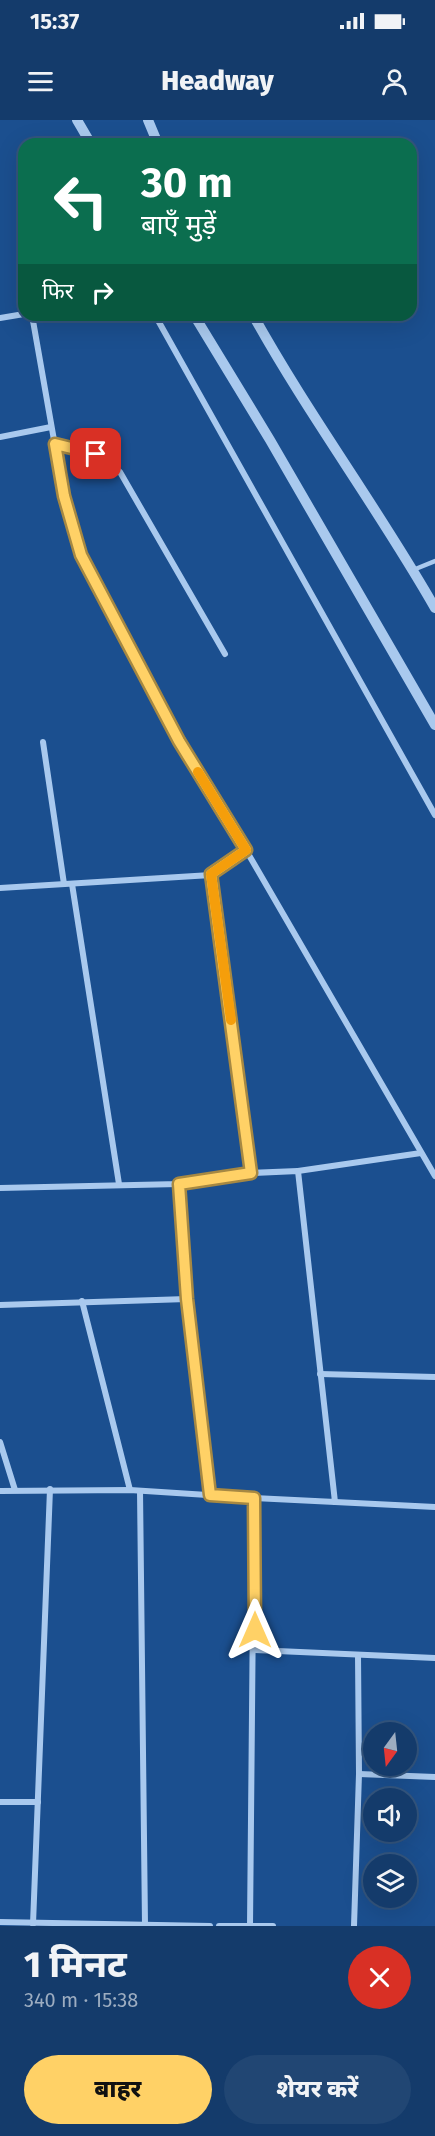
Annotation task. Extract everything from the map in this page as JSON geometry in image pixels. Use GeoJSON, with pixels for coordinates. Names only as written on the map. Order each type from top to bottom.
{"type":"FeatureCollection","features":[{"type":"Feature","properties":{"kind":"street"},"geometry":{"type":"LineString","coordinates":[[76,120],[87,138]]}},
{"type":"Feature","properties":{"kind":"street"},"geometry":{"type":"LineString","coordinates":[[148,120],[156,138]]}},
{"type":"Feature","properties":{"kind":"street"},"geometry":{"type":"LineString","coordinates":[[0,318],[18,315]]}},
{"type":"Feature","properties":{"kind":"street"},"geometry":{"type":"LineString","coordinates":[[33,321],[64,496],[81,555],[179,741],[246,850],[434,1172]]}},
{"type":"Feature","properties":{"kind":"street"},"geometry":{"type":"LineString","coordinates":[[158,321],[435,814]]}},
{"type":"Feature","properties":{"kind":"street"},"geometry":{"type":"LineString","coordinates":[[198,321],[270,440],[435,725]]}},
{"type":"Feature","properties":{"kind":"street"},"geometry":{"type":"LineString","coordinates":[[256,321],[290,382],[413,570],[435,608]]}},
{"type":"Feature","properties":{"kind":"street"},"geometry":{"type":"LineString","coordinates":[[0,437],[51,427]]}},
{"type":"Feature","properties":{"kind":"street"},"geometry":{"type":"LineString","coordinates":[[55,444],[96,454],[110,462],[120,472],[225,654]]}},
{"type":"Feature","properties":{"kind":"street"},"geometry":{"type":"LineString","coordinates":[[43,742],[64,884]]}},
{"type":"Feature","properties":{"kind":"street"},"geometry":{"type":"LineString","coordinates":[[0,888],[211,874],[246,850]]}},
{"type":"Feature","properties":{"kind":"street"},"geometry":{"type":"LineString","coordinates":[[211,874],[251,1173]]}},
{"type":"Feature","properties":{"kind":"street"},"geometry":{"type":"LineString","coordinates":[[72,884],[119,1184]]}},
{"type":"Feature","properties":{"kind":"street"},"geometry":{"type":"LineString","coordinates":[[0,1188],[179,1184],[251,1173],[298,1172],[421,1153]]}},
{"type":"Feature","properties":{"kind":"street"},"geometry":{"type":"LineString","coordinates":[[298,1172],[335,1502]]}},
{"type":"Feature","properties":{"kind":"street"},"geometry":{"type":"LineString","coordinates":[[179,1184],[187,1299],[210,1495]]}},
{"type":"Feature","properties":{"kind":"street"},"geometry":{"type":"LineString","coordinates":[[0,1305],[187,1299]]}},
{"type":"Feature","properties":{"kind":"street"},"geometry":{"type":"LineString","coordinates":[[82,1301],[130,1491]]}},
{"type":"Feature","properties":{"kind":"street"},"geometry":{"type":"LineString","coordinates":[[320,1374],[435,1377]]}},
{"type":"Feature","properties":{"kind":"street"},"geometry":{"type":"LineString","coordinates":[[0,1442],[15,1490]]}},
{"type":"Feature","properties":{"kind":"street"},"geometry":{"type":"LineString","coordinates":[[33,1924],[50,1489]]}},
{"type":"Feature","properties":{"kind":"street"},"geometry":{"type":"LineString","coordinates":[[0,1491],[50,1489],[140,1491],[435,1507]]}},
{"type":"Feature","properties":{"kind":"street"},"geometry":{"type":"LineString","coordinates":[[140,1491],[145,1925]]}},
{"type":"Feature","properties":{"kind":"street"},"geometry":{"type":"LineString","coordinates":[[249,1926],[255,1650],[254,1498]]}},
{"type":"Feature","properties":{"kind":"street"},"geometry":{"type":"LineString","coordinates":[[255,1650],[435,1658]]}},
{"type":"Feature","properties":{"kind":"street"},"geometry":{"type":"LineString","coordinates":[[354,1926],[359,1774],[357,1655]]}},
{"type":"Feature","properties":{"kind":"street"},"geometry":{"type":"LineString","coordinates":[[359,1774],[435,1776]]}},
{"type":"Feature","properties":{"kind":"street"},"geometry":{"type":"LineString","coordinates":[[0,1802],[38,1802]]}},
{"type":"Feature","properties":{"kind":"street"},"geometry":{"type":"LineString","coordinates":[[0,1922],[210,1926]]}},
{"type":"Feature","properties":{"kind":"street"},"geometry":{"type":"LineString","coordinates":[[219,1926],[273,1926]]}},
{"type":"Feature","properties":{"kind":"lane"},"geometry":{"type":"LineString","coordinates":[[413,570],[435,561]]}},
{"type":"Feature","properties":{"kind":"slow traffic"},"geometry":{"type":"LineString","coordinates":[[198,772],[246,850],[211,874],[231,1020]]}},
{"type":"Feature","properties":{"kind":"route"},"geometry":{"type":"LineString","coordinates":[[96,454],[55,444],[64,496],[81,555],[109,604],[179,741],[246,850],[211,874],[251,1173],[179,1184],[187,1299],[210,1495],[254,1498],[255,1630]]}}]}
